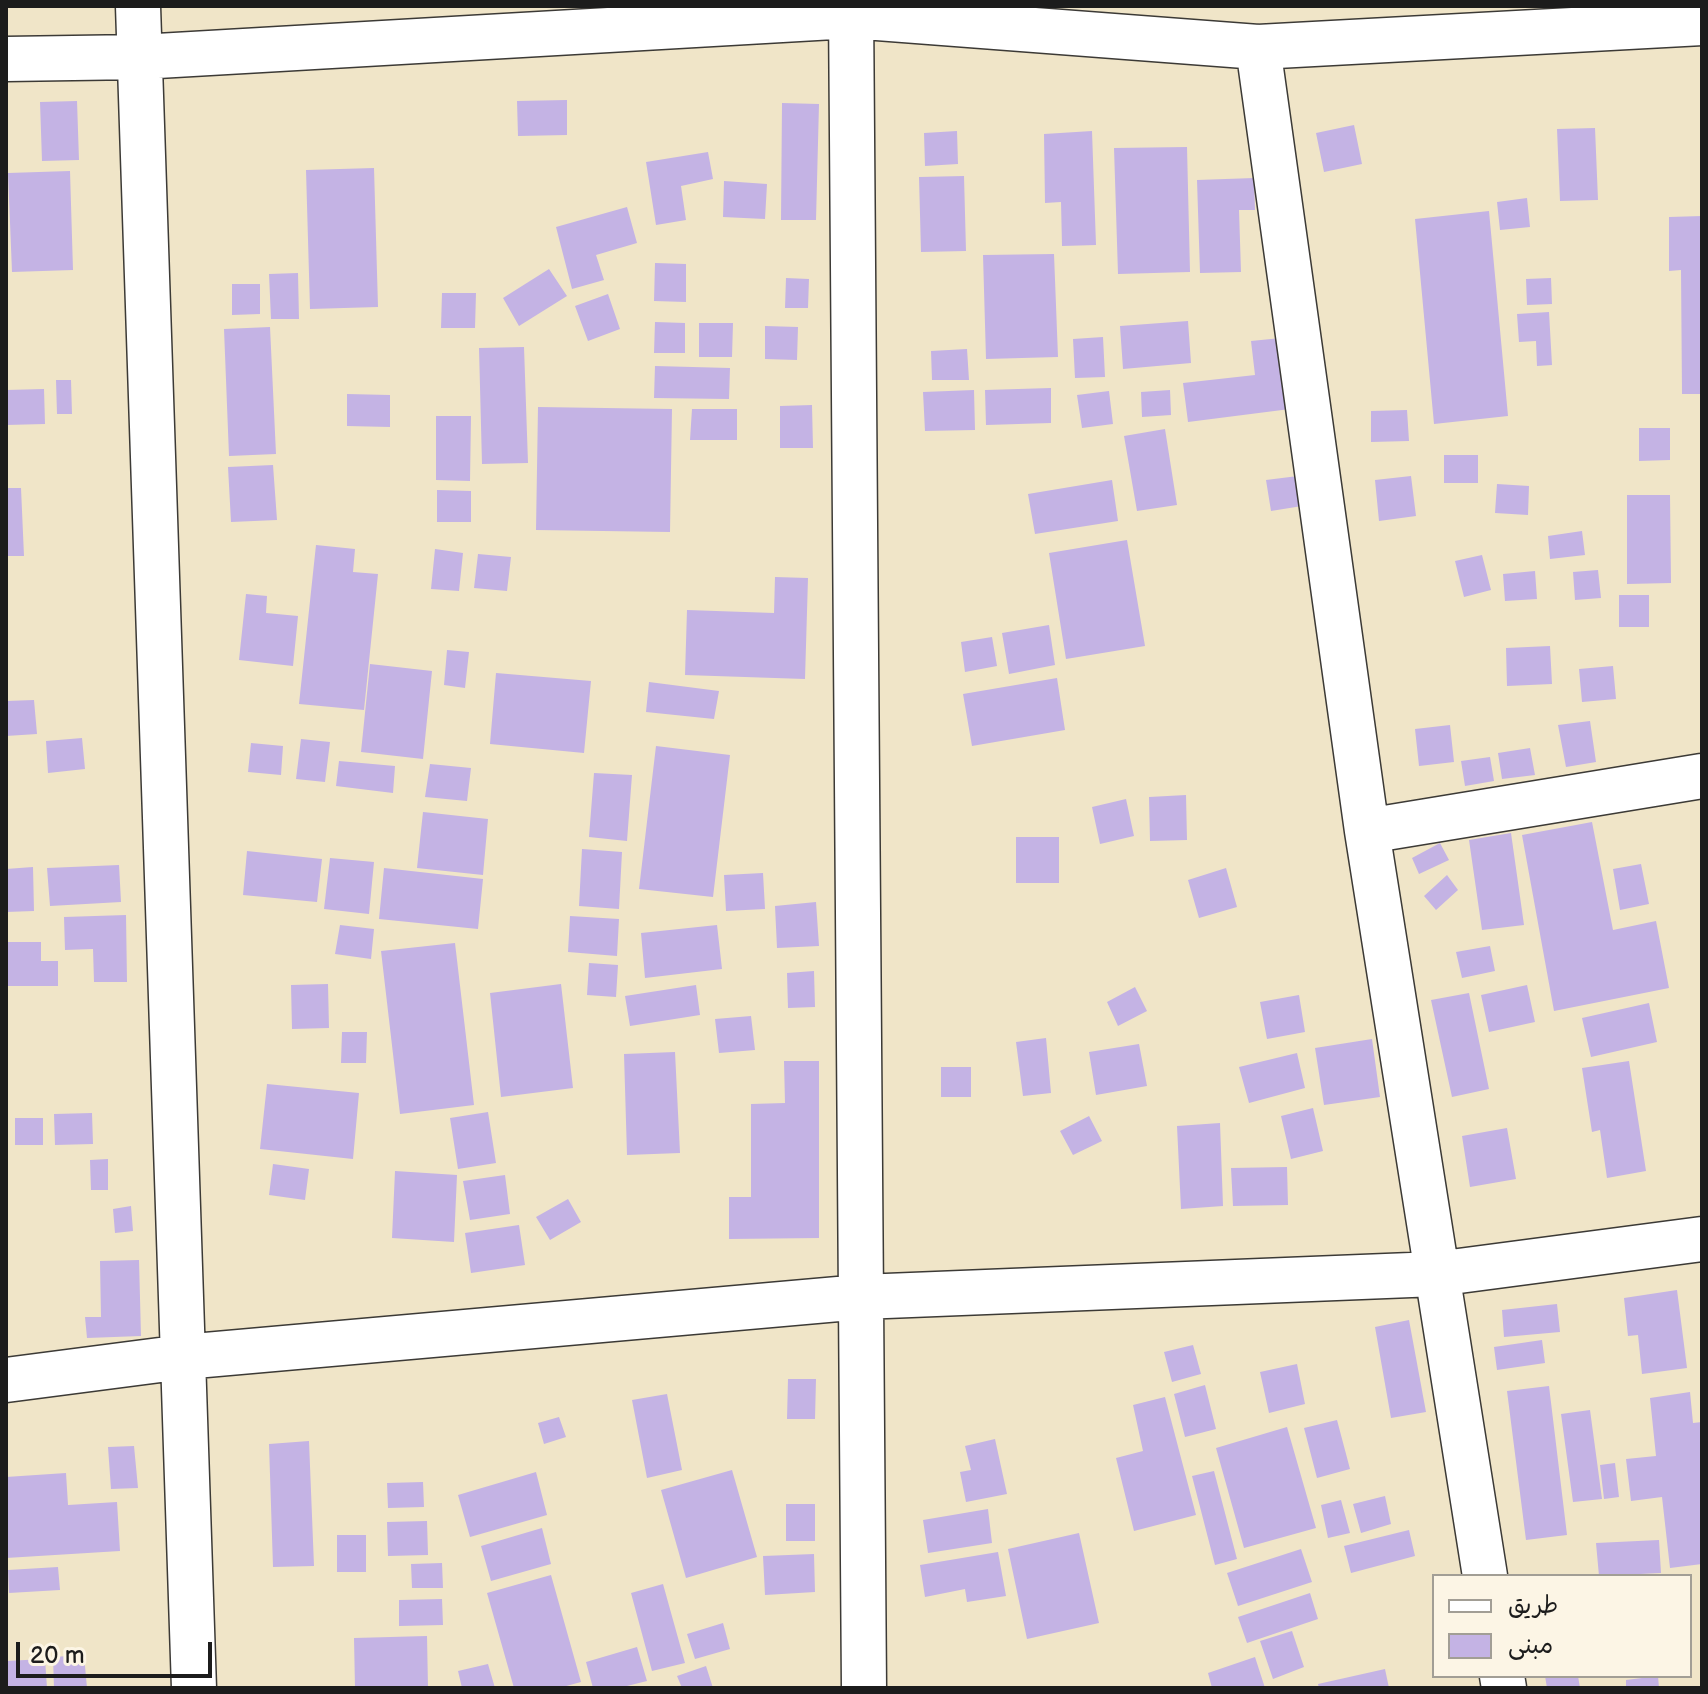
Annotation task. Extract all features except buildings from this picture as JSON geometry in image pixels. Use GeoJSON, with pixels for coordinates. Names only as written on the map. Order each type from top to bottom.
{"type":"FeatureCollection","features":[{"type":"Feature","properties":{"kind":"street"},"geometry":{"type":"LineString","coordinates":[[138,6],[194,1688]]}},
{"type":"Feature","properties":{"kind":"street"},"geometry":{"type":"LineString","coordinates":[[851,11],[864,1688]]}},
{"type":"Feature","properties":{"kind":"street"},"geometry":{"type":"LineString","coordinates":[[6,59],[140,57],[851,11],[1258,47],[1702,23]]}},
{"type":"Feature","properties":{"kind":"street"},"geometry":{"type":"LineString","coordinates":[[1258,47],[1367,831],[1485,1574]]}},
{"type":"Feature","properties":{"kind":"street"},"geometry":{"type":"LineString","coordinates":[[1367,831],[1702,776]]}},
{"type":"Feature","properties":{"kind":"street"},"geometry":{"type":"LineString","coordinates":[[6,1380],[183,1357],[861,1297],[1436,1274],[1702,1239]]}}]}
